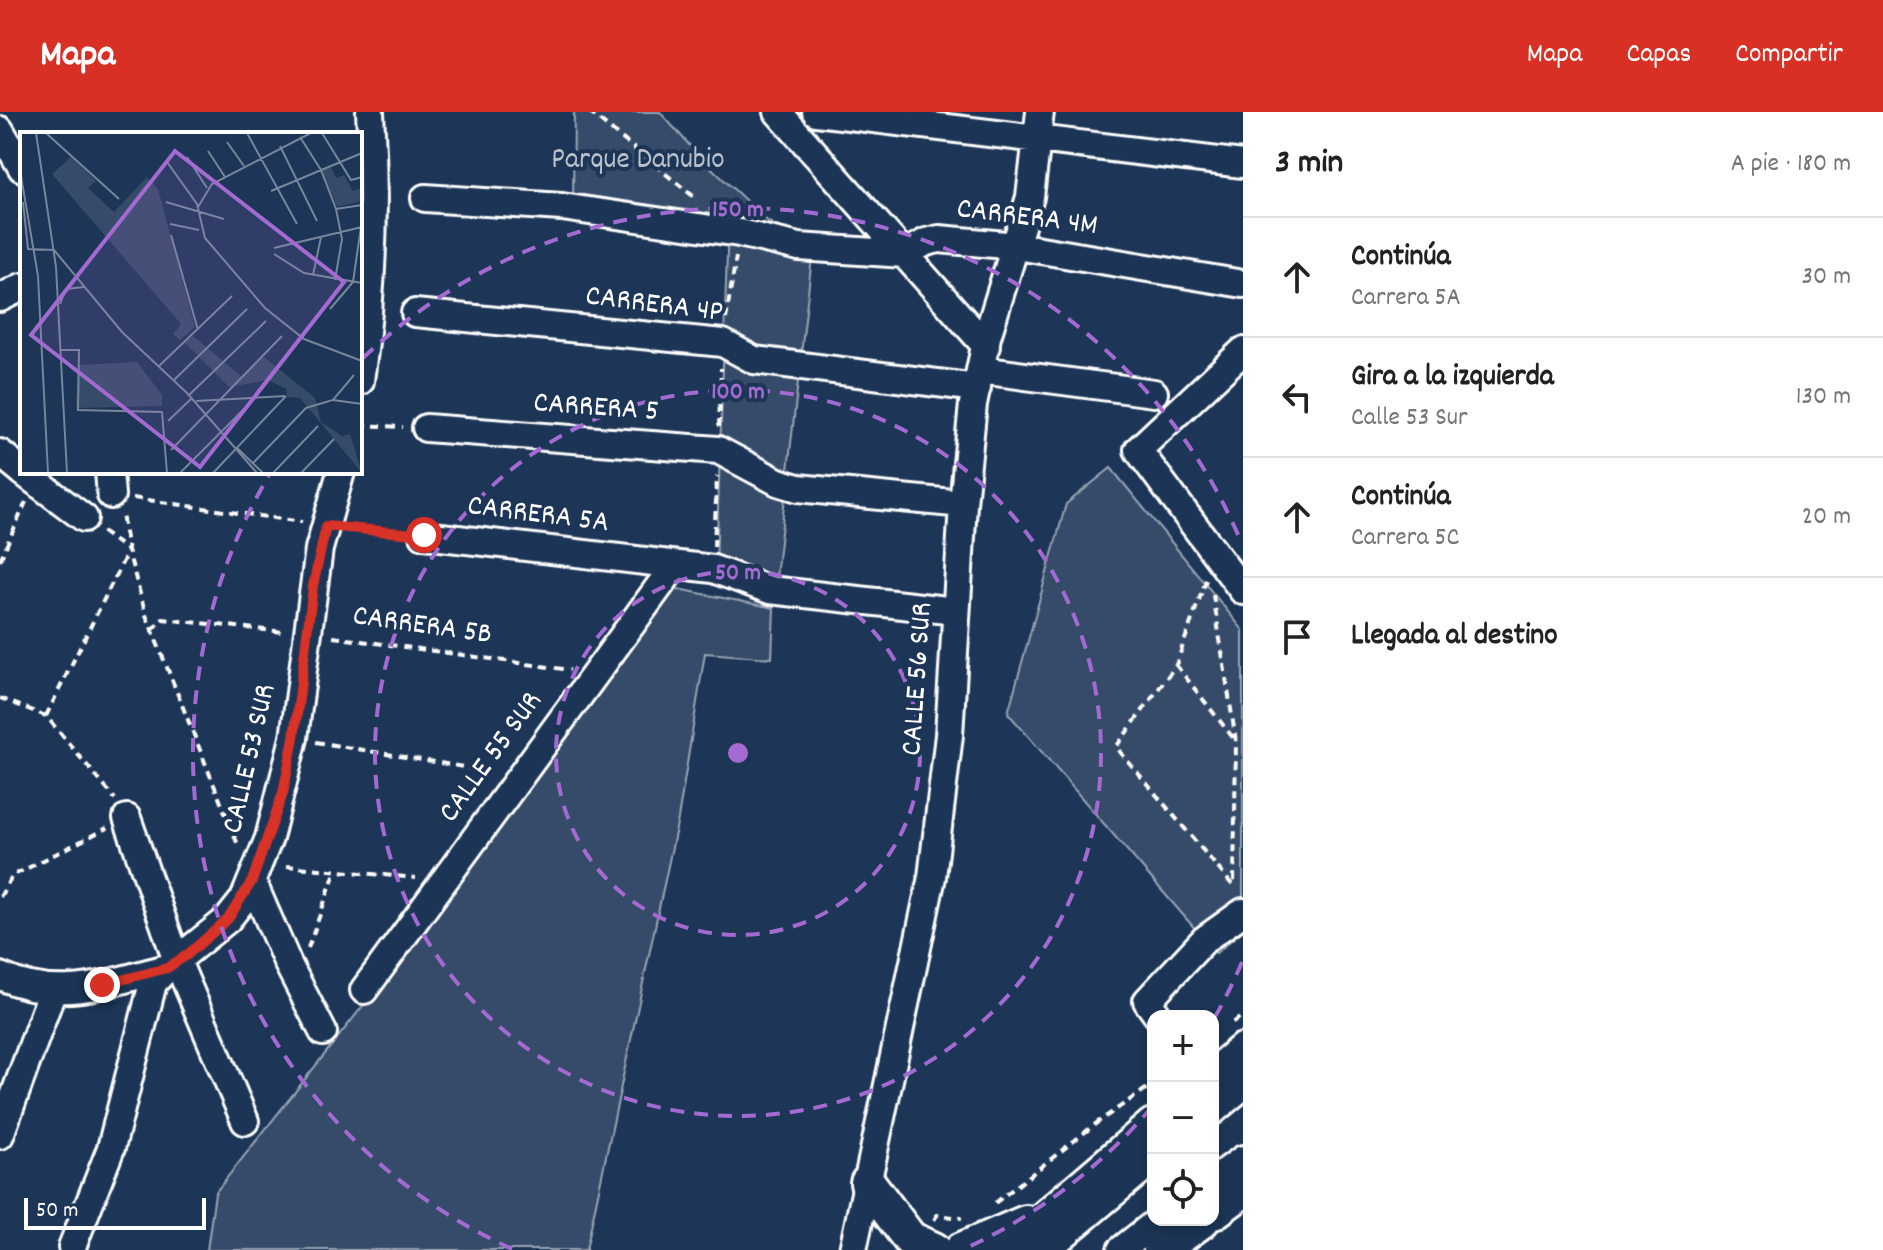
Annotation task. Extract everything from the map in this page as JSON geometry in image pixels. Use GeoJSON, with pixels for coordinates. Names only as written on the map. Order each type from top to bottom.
{"type":"FeatureCollection","features":[{"type":"Feature","properties":{"kind":"main road"},"geometry":{"type":"LineString","coordinates":[[1219,1071],[1243,1051]]}},
{"type":"Feature","properties":{"kind":"main road"},"geometry":{"type":"LineString","coordinates":[[1008,1250],[1147,1131]]}},
{"type":"Feature","properties":{"kind":"main road"},"geometry":{"type":"LineString","coordinates":[[868,1183],[910,1239],[934,1250]]}},
{"type":"Feature","properties":{"kind":"main road"},"geometry":{"type":"LineString","coordinates":[[1219,1208],[1243,1190]]}},
{"type":"Feature","properties":{"kind":"main road"},"geometry":{"type":"LineString","coordinates":[[964,1234],[985,1243],[1051,1211]]}},
{"type":"Feature","properties":{"kind":"main road"},"geometry":{"type":"LineString","coordinates":[[1161,1250],[1194,1226]]}},
{"type":"Feature","properties":{"kind":"street"},"geometry":{"type":"LineString","coordinates":[[362,366],[370,308],[375,193],[370,112]]}},
{"type":"Feature","properties":{"kind":"street"},"geometry":{"type":"LineString","coordinates":[[778,112],[905,254],[981,368]]}},
{"type":"Feature","properties":{"kind":"street"},"geometry":{"type":"LineString","coordinates":[[816,112],[1243,164]]}},
{"type":"Feature","properties":{"kind":"street","name":"CALLE 56 SUR"},"geometry":{"type":"LineString","coordinates":[[853,1250],[932,877],[949,735],[963,504],[981,368],[1001,289],[1030,197],[1040,112]]}},
{"type":"Feature","properties":{"kind":"street"},"geometry":{"type":"LineString","coordinates":[[0,130],[13,164]]}},
{"type":"Feature","properties":{"kind":"street","name":"CARRERA 4M"},"geometry":{"type":"LineString","coordinates":[[425,198],[562,207],[739,233],[799,247],[905,254],[926,242],[939,239],[1017,246],[1243,284]]}},
{"type":"Feature","properties":{"kind":"street"},"geometry":{"type":"LineString","coordinates":[[0,298],[20,288]]}},
{"type":"Feature","properties":{"kind":"street","name":"CARRERA 4P"},"geometry":{"type":"LineString","coordinates":[[415,313],[723,343],[754,360],[770,362],[981,368],[1154,393]]}},
{"type":"Feature","properties":{"kind":"street"},"geometry":{"type":"LineString","coordinates":[[1243,351],[1138,450],[1243,591]]}},
{"type":"Feature","properties":{"kind":"street","name":"CARRERA 5"},"geometry":{"type":"LineString","coordinates":[[426,428],[718,450],[778,482],[798,488],[963,504]]}},
{"type":"Feature","properties":{"kind":"street"},"geometry":{"type":"LineString","coordinates":[[0,453],[20,469]]}},
{"type":"Feature","properties":{"kind":"street","name":"CALLE 53 SUR"},"geometry":{"type":"LineString","coordinates":[[72,1247],[111,1148],[153,983],[228,919],[256,872],[283,793],[294,738],[313,586],[340,474]]}},
{"type":"Feature","properties":{"kind":"street"},"geometry":{"type":"LineString","coordinates":[[27,475],[84,518]]}},
{"type":"Feature","properties":{"kind":"street","name":"CARRERA 5A"},"geometry":{"type":"LineString","coordinates":[[424,535],[713,569],[770,590],[956,611]]}},
{"type":"Feature","properties":{"kind":"street","name":"CALLE 55 SUR"},"geometry":{"type":"LineString","coordinates":[[364,990],[675,565]]}},
{"type":"Feature","properties":{"kind":"street"},"geometry":{"type":"LineString","coordinates":[[127,818],[172,964],[245,1121]]}},
{"type":"Feature","properties":{"kind":"street"},"geometry":{"type":"LineString","coordinates":[[256,872],[297,980],[323,1032]]}},
{"type":"Feature","properties":{"kind":"street"},"geometry":{"type":"LineString","coordinates":[[1154,1010],[1147,1001],[1205,939],[1243,912]]}},
{"type":"Feature","properties":{"kind":"street"},"geometry":{"type":"LineString","coordinates":[[0,976],[52,992],[102,985],[172,964]]}},
{"type":"Feature","properties":{"kind":"street"},"geometry":{"type":"LineString","coordinates":[[0,1135],[52,992]]}},
{"type":"Feature","properties":{"kind":"street"},"geometry":{"type":"LineString","coordinates":[[1219,1106],[1243,1086]]}},
{"type":"Feature","properties":{"kind":"street"},"geometry":{"type":"LineString","coordinates":[[1219,1177],[1243,1159]]}},
{"type":"Feature","properties":{"kind":"street"},"geometry":{"type":"LineString","coordinates":[[1046,1250],[1147,1165]]}},
{"type":"Feature","properties":{"kind":"street"},"geometry":{"type":"LineString","coordinates":[[1121,1250],[1151,1226]]}},
{"type":"Feature","properties":{"kind":"path"},"geometry":{"type":"LineString","coordinates":[[589,112],[705,205]]}},
{"type":"Feature","properties":{"kind":"path"},"geometry":{"type":"LineString","coordinates":[[713,569],[723,343],[739,233]]}},
{"type":"Feature","properties":{"kind":"path"},"geometry":{"type":"LineString","coordinates":[[362,425],[426,428]]}},
{"type":"Feature","properties":{"kind":"path"},"geometry":{"type":"LineString","coordinates":[[0,560],[27,475]]}},
{"type":"Feature","properties":{"kind":"path"},"geometry":{"type":"LineString","coordinates":[[110,484],[125,523],[128,551],[146,615],[256,872],[336,870],[442,881]]}},
{"type":"Feature","properties":{"kind":"path","name":"CARRERA 5A"},"geometry":{"type":"LineString","coordinates":[[110,484],[326,526],[424,535]]}},
{"type":"Feature","properties":{"kind":"path"},"geometry":{"type":"LineString","coordinates":[[84,518],[128,551]]}},
{"type":"Feature","properties":{"kind":"path"},"geometry":{"type":"LineString","coordinates":[[46,716],[128,551]]}},
{"type":"Feature","properties":{"kind":"path"},"geometry":{"type":"LineString","coordinates":[[1210,569],[1236,741],[1234,887],[1116,747],[1176,665],[1210,569]]}},
{"type":"Feature","properties":{"kind":"path","name":"CARRERA 5B"},"geometry":{"type":"LineString","coordinates":[[152,630],[163,619],[308,634],[595,673]]}},
{"type":"Feature","properties":{"kind":"path"},"geometry":{"type":"LineString","coordinates":[[1176,665],[1236,741]]}},
{"type":"Feature","properties":{"kind":"path"},"geometry":{"type":"LineString","coordinates":[[0,698],[46,716],[111,793],[127,818],[12,876],[0,897]]}},
{"type":"Feature","properties":{"kind":"path"},"geometry":{"type":"LineString","coordinates":[[294,738],[519,776]]}},
{"type":"Feature","properties":{"kind":"path"},"geometry":{"type":"LineString","coordinates":[[297,980],[336,870]]}},
{"type":"Feature","properties":{"kind":"path"},"geometry":{"type":"LineString","coordinates":[[991,1205],[1147,1088]]}},
{"type":"Feature","properties":{"kind":"path"},"geometry":{"type":"LineString","coordinates":[[937,1215],[964,1234]]}},
{"type":"Feature","properties":{"kind":"green space","name":"Parque Danubio"},"geometry":{"type":"Polygon","coordinates":[[[574,112],[660,112],[700,157],[766,220],[813,248],[775,586],[716,565],[728,225],[573,202],[574,112]]]}},
{"type":"Feature","properties":{"kind":"green space"},"geometry":{"type":"Polygon","coordinates":[[[1111,468],[1243,630],[1243,930],[1216,953],[1008,713],[1066,504],[1111,468]]]}},
{"type":"Feature","properties":{"kind":"green space"},"geometry":{"type":"Polygon","coordinates":[[[673,588],[774,608],[772,658],[705,653],[678,819],[586,1250],[207,1250],[215,1193],[407,950],[673,588]]]}},
{"type":"Feature","properties":{"kind":"route"},"geometry":{"type":"LineString","coordinates":[[102,985],[167,968],[228,919],[244,899],[283,793],[294,738],[313,586],[326,526],[424,535]]}}]}
